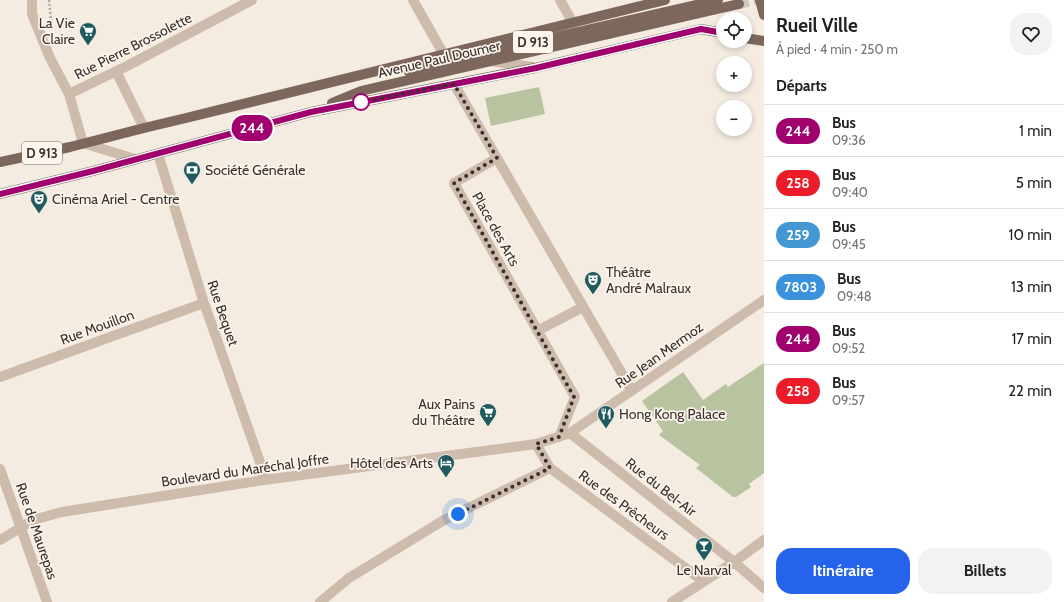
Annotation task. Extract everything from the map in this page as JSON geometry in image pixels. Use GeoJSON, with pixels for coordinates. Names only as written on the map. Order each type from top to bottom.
{"type":"FeatureCollection","features":[{"type":"Feature","properties":{"kind":"main road","name":"Avenue Paul Doumer"},"geometry":{"type":"LineString","coordinates":[[0,162],[83,144],[665,0]]}},
{"type":"Feature","properties":{"kind":"main road","name":"Avenue Paul Doumer"},"geometry":{"type":"LineString","coordinates":[[347,79],[398,73],[718,0]]}},
{"type":"Feature","properties":{"kind":"main road"},"geometry":{"type":"LineString","coordinates":[[760,0],[764,15]]}},
{"type":"Feature","properties":{"kind":"main road","name":"Avenue Paul Doumer"},"geometry":{"type":"LineString","coordinates":[[311,112],[361,91],[739,4]]}},
{"type":"Feature","properties":{"kind":"main road","name":"Avenue Paul Doumer"},"geometry":{"type":"LineString","coordinates":[[0,194],[158,154],[311,112],[536,68],[701,29],[716,32]]}},
{"type":"Feature","properties":{"kind":"main road"},"geometry":{"type":"LineString","coordinates":[[752,39],[764,41]]}},
{"type":"Feature","properties":{"kind":"street"},"geometry":{"type":"LineString","coordinates":[[32,0],[32,14],[50,58],[69,94],[83,144],[135,159]]}},
{"type":"Feature","properties":{"kind":"street","name":"Rue Pierre Brossolette"},"geometry":{"type":"LineString","coordinates":[[69,94],[252,0]]}},
{"type":"Feature","properties":{"kind":"street"},"geometry":{"type":"LineString","coordinates":[[413,0],[444,55]]}},
{"type":"Feature","properties":{"kind":"street"},"geometry":{"type":"LineString","coordinates":[[560,0],[574,23]]}},
{"type":"Feature","properties":{"kind":"street"},"geometry":{"type":"LineString","coordinates":[[490,62],[536,68]]}},
{"type":"Feature","properties":{"kind":"street"},"geometry":{"type":"LineString","coordinates":[[116,71],[144,128]]}},
{"type":"Feature","properties":{"kind":"street"},"geometry":{"type":"LineString","coordinates":[[454,84],[632,391]]}},
{"type":"Feature","properties":{"kind":"street","name":"Rue Bequet"},"geometry":{"type":"LineString","coordinates":[[158,154],[204,303],[261,465],[264,480]]}},
{"type":"Feature","properties":{"kind":"street","name":"Place des Arts"},"geometry":{"type":"LineString","coordinates":[[499,162],[454,183],[574,397],[559,437]]}},
{"type":"Feature","properties":{"kind":"street","name":"Rue Jean Mermoz"},"geometry":{"type":"LineString","coordinates":[[570,433],[764,300]]}},
{"type":"Feature","properties":{"kind":"street","name":"Rue Mouillon"},"geometry":{"type":"LineString","coordinates":[[0,377],[204,303]]}},
{"type":"Feature","properties":{"kind":"street"},"geometry":{"type":"LineString","coordinates":[[538,331],[583,307]]}},
{"type":"Feature","properties":{"kind":"street","name":"Boulevard du Maréchal Joffre"},"geometry":{"type":"LineString","coordinates":[[0,540],[33,520],[62,512],[264,480],[536,444],[570,433]]}},
{"type":"Feature","properties":{"kind":"street","name":"Rue du Bel-Air"},"geometry":{"type":"LineString","coordinates":[[570,433],[734,562],[764,588]]}},
{"type":"Feature","properties":{"kind":"street","name":"Rue des Prêcheurs"},"geometry":{"type":"LineString","coordinates":[[536,444],[550,468],[704,581]]}},
{"type":"Feature","properties":{"kind":"street"},"geometry":{"type":"LineString","coordinates":[[320,602],[349,578],[444,520],[550,468]]}},
{"type":"Feature","properties":{"kind":"street","name":"Rue de Maurepas"},"geometry":{"type":"LineString","coordinates":[[0,469],[47,602]]}},
{"type":"Feature","properties":{"kind":"street"},"geometry":{"type":"LineString","coordinates":[[672,602],[734,562],[764,540]]}},
{"type":"Feature","properties":{"kind":"green space"},"geometry":{"type":"Polygon","coordinates":[[[539,87],[545,114],[491,126],[485,98],[539,87]]]}},
{"type":"Feature","properties":{"kind":"green space"},"geometry":{"type":"Polygon","coordinates":[[[764,363],[764,473],[749,484],[751,487],[736,497],[733,497],[696,468],[700,465],[659,435],[663,431],[642,401],[683,372],[703,400],[726,384],[728,387],[764,363]]]}},
{"type":"Feature","properties":{"kind":"tunnel"},"geometry":{"type":"LineString","coordinates":[[739,4],[756,0]]}},
{"type":"Feature","properties":{"kind":"bus line","name":"244"},"geometry":{"type":"LineString","coordinates":[[0,194],[158,154],[311,112],[536,68],[701,29],[716,32]]}},
{"type":"Feature","properties":{"kind":"place","name":"La Vie Claire"},"geometry":{"type":"Point","coordinates":[88,46]}},
{"type":"Feature","properties":{"kind":"place","name":"Société Générale"},"geometry":{"type":"Point","coordinates":[192,185]}},
{"type":"Feature","properties":{"kind":"place","name":"Cinéma Ariel - Centre"},"geometry":{"type":"Point","coordinates":[39,214]}},
{"type":"Feature","properties":{"kind":"place","name":"Théâtre André Malraux"},"geometry":{"type":"Point","coordinates":[593,295]}},
{"type":"Feature","properties":{"kind":"place","name":"Aux Pains du Théâtre"},"geometry":{"type":"Point","coordinates":[488,427]}},
{"type":"Feature","properties":{"kind":"place","name":"Hong Kong Palace"},"geometry":{"type":"Point","coordinates":[606,429]}},
{"type":"Feature","properties":{"kind":"place","name":"Hôtel des Arts"},"geometry":{"type":"Point","coordinates":[446,478]}},
{"type":"Feature","properties":{"kind":"place","name":"Le Narval"},"geometry":{"type":"Point","coordinates":[704,561]}},
{"type":"Feature","properties":{"kind":"route"},"geometry":{"type":"LineString","coordinates":[[361,102],[454,84],[497,158],[454,183],[574,397],[559,437],[536,444],[550,468],[458,514]]}}]}
